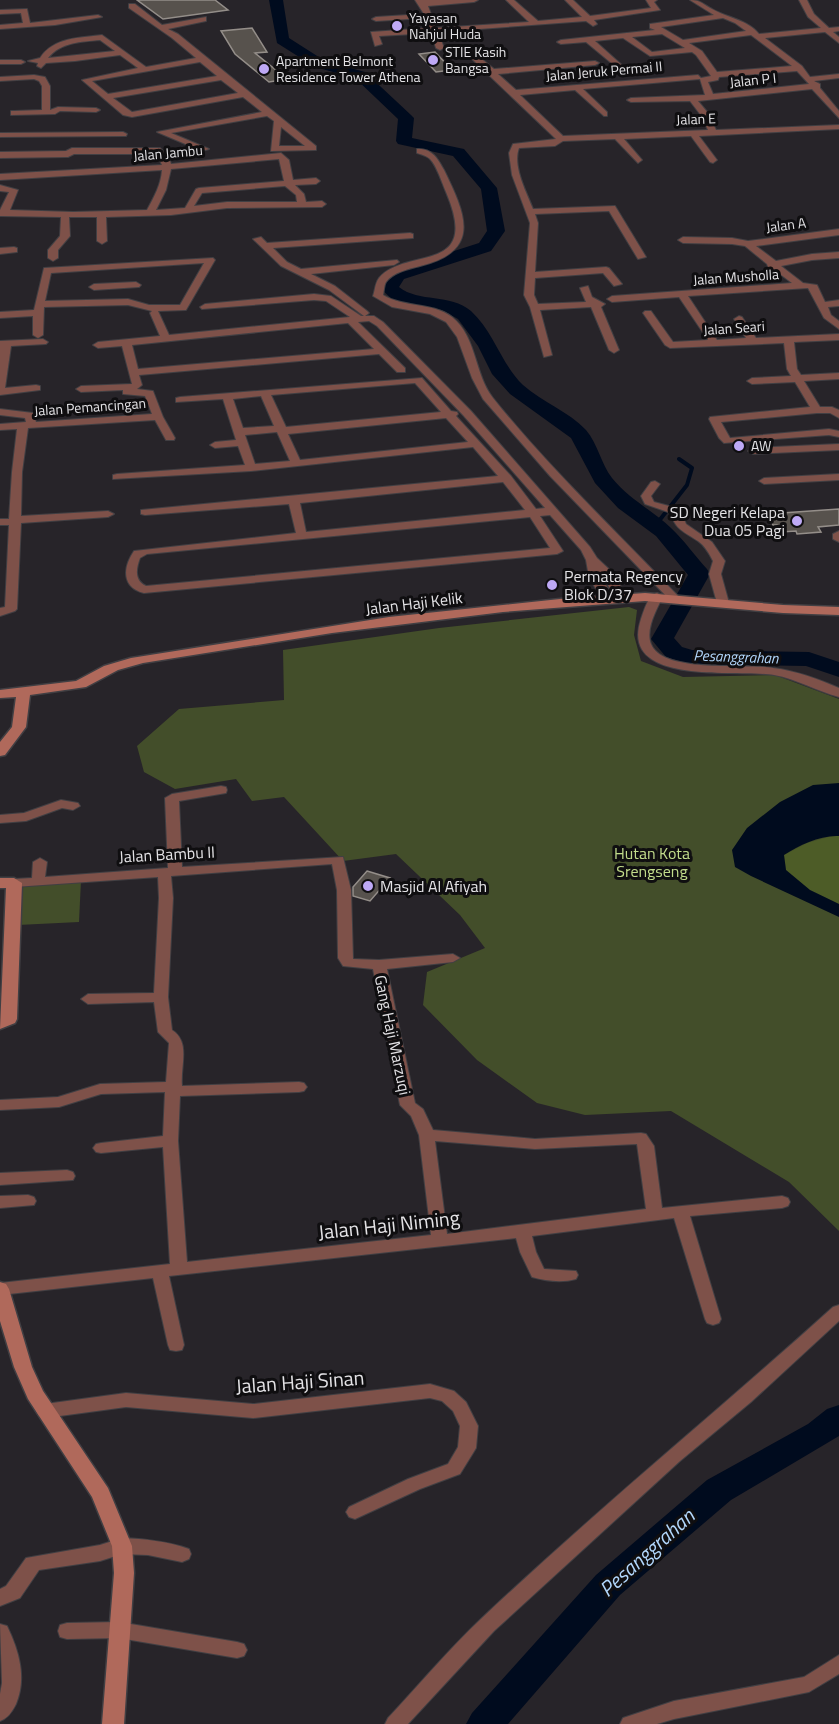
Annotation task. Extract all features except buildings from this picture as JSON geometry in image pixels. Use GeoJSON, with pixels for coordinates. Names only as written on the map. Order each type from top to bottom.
{"type":"FeatureCollection","features":[{"type":"Feature","properties":{"kind":"street"},"geometry":{"type":"LineString","coordinates":[[440,48],[420,2],[474,0]]}},
{"type":"Feature","properties":{"kind":"street"},"geometry":{"type":"LineString","coordinates":[[510,0],[535,23]]}},
{"type":"Feature","properties":{"kind":"street"},"geometry":{"type":"LineString","coordinates":[[569,0],[590,19],[604,39]]}},
{"type":"Feature","properties":{"kind":"street"},"geometry":{"type":"LineString","coordinates":[[378,44],[374,34],[646,13],[656,10],[649,1],[653,0]]}},
{"type":"Feature","properties":{"kind":"street"},"geometry":{"type":"LineString","coordinates":[[695,1],[712,0]]}},
{"type":"Feature","properties":{"kind":"street"},"geometry":{"type":"LineString","coordinates":[[803,0],[810,13],[839,41]]}},
{"type":"Feature","properties":{"kind":"street"},"geometry":{"type":"LineString","coordinates":[[695,1],[734,18],[757,34],[810,78],[839,116]]}},
{"type":"Feature","properties":{"kind":"street"},"geometry":{"type":"LineString","coordinates":[[132,6],[175,36],[313,148],[274,149],[278,120]]}},
{"type":"Feature","properties":{"kind":"street"},"geometry":{"type":"LineString","coordinates":[[0,12],[24,11],[27,26]]}},
{"type":"Feature","properties":{"kind":"street"},"geometry":{"type":"LineString","coordinates":[[646,13],[694,49],[716,75]]}},
{"type":"Feature","properties":{"kind":"street"},"geometry":{"type":"LineString","coordinates":[[561,42],[626,37],[723,15]]}},
{"type":"Feature","properties":{"kind":"street"},"geometry":{"type":"LineString","coordinates":[[376,19],[428,16]]}},
{"type":"Feature","properties":{"kind":"street"},"geometry":{"type":"LineString","coordinates":[[0,27],[98,17]]}},
{"type":"Feature","properties":{"kind":"street"},"geometry":{"type":"LineString","coordinates":[[161,28],[203,19]]}},
{"type":"Feature","properties":{"kind":"street"},"geometry":{"type":"LineString","coordinates":[[682,42],[839,29]]}},
{"type":"Feature","properties":{"kind":"street"},"geometry":{"type":"LineString","coordinates":[[42,63],[57,44],[102,37],[144,69]]}},
{"type":"Feature","properties":{"kind":"street"},"geometry":{"type":"LineString","coordinates":[[626,37],[650,54],[694,49]]}},
{"type":"Feature","properties":{"kind":"street"},"geometry":{"type":"LineString","coordinates":[[590,40],[621,69]]}},
{"type":"Feature","properties":{"kind":"street"},"geometry":{"type":"LineString","coordinates":[[32,61],[42,63],[122,52]]}},
{"type":"Feature","properties":{"kind":"street"},"geometry":{"type":"LineString","coordinates":[[475,58],[492,72],[559,141]]}},
{"type":"Feature","properties":{"kind":"street"},"geometry":{"type":"LineString","coordinates":[[202,59],[86,79],[126,113],[132,115],[244,94]]}},
{"type":"Feature","properties":{"kind":"street"},"geometry":{"type":"LineString","coordinates":[[0,62],[21,62]]}},
{"type":"Feature","properties":{"kind":"street"},"geometry":{"type":"LineString","coordinates":[[492,72],[595,63]]}},
{"type":"Feature","properties":{"kind":"street"},"geometry":{"type":"LineString","coordinates":[[710,97],[703,80],[715,78],[716,75],[799,68]]}},
{"type":"Feature","properties":{"kind":"street"},"geometry":{"type":"LineString","coordinates":[[810,78],[839,76]]}},
{"type":"Feature","properties":{"kind":"street"},"geometry":{"type":"LineString","coordinates":[[0,79],[34,77],[42,79],[46,86],[46,112]]}},
{"type":"Feature","properties":{"kind":"street"},"geometry":{"type":"LineString","coordinates":[[108,97],[223,77]]}},
{"type":"Feature","properties":{"kind":"street","name":"Jalan Jeruk Permai II"},"geometry":{"type":"LineString","coordinates":[[513,93],[698,77]]}},
{"type":"Feature","properties":{"kind":"street","name":"Jalan P I"},"geometry":{"type":"LineString","coordinates":[[631,100],[692,99],[817,86]]}},
{"type":"Feature","properties":{"kind":"street"},"geometry":{"type":"LineString","coordinates":[[576,87],[604,114]]}},
{"type":"Feature","properties":{"kind":"street"},"geometry":{"type":"LineString","coordinates":[[692,99],[704,114],[713,132]]}},
{"type":"Feature","properties":{"kind":"street"},"geometry":{"type":"LineString","coordinates":[[14,113],[46,112],[58,109],[96,110]]}},
{"type":"Feature","properties":{"kind":"street"},"geometry":{"type":"LineString","coordinates":[[205,141],[269,113]]}},
{"type":"Feature","properties":{"kind":"street","name":"Jalan E"},"geometry":{"type":"LineString","coordinates":[[530,212],[516,175],[514,148],[522,145],[616,135],[839,127]]}},
{"type":"Feature","properties":{"kind":"street"},"geometry":{"type":"LineString","coordinates":[[693,133],[713,160]]}},
{"type":"Feature","properties":{"kind":"street"},"geometry":{"type":"LineString","coordinates":[[0,135],[123,134]]}},
{"type":"Feature","properties":{"kind":"street"},"geometry":{"type":"LineString","coordinates":[[616,135],[638,160]]}},
{"type":"Feature","properties":{"kind":"street"},"geometry":{"type":"LineString","coordinates":[[0,155],[155,150],[163,154],[167,167],[162,190],[150,213]]}},
{"type":"Feature","properties":{"kind":"street"},"geometry":{"type":"LineString","coordinates":[[420,151],[433,157],[456,207],[459,229],[455,248],[450,253],[393,272],[383,278],[378,287],[378,296],[387,304],[400,308],[435,313],[450,321],[458,329],[474,373],[487,396],[570,489],[675,597]]}},
{"type":"Feature","properties":{"kind":"street","name":"Jalan Jambu"},"geometry":{"type":"LineString","coordinates":[[0,177],[167,167],[281,156],[285,160],[288,183]]}},
{"type":"Feature","properties":{"kind":"street"},"geometry":{"type":"LineString","coordinates":[[188,210],[199,191],[316,181]]}},
{"type":"Feature","properties":{"kind":"street"},"geometry":{"type":"LineString","coordinates":[[288,183],[300,194],[302,205]]}},
{"type":"Feature","properties":{"kind":"street"},"geometry":{"type":"LineString","coordinates":[[0,188],[14,191],[2,213],[65,215],[150,213],[226,205],[322,204]]}},
{"type":"Feature","properties":{"kind":"street"},"geometry":{"type":"LineString","coordinates":[[547,355],[535,307],[529,295],[534,231],[530,212],[612,208],[641,257]]}},
{"type":"Feature","properties":{"kind":"street"},"geometry":{"type":"LineString","coordinates":[[101,214],[102,241]]}},
{"type":"Feature","properties":{"kind":"street"},"geometry":{"type":"LineString","coordinates":[[53,258],[53,250],[65,236],[65,215]]}},
{"type":"Feature","properties":{"kind":"street","name":"Jalan A"},"geometry":{"type":"LineString","coordinates":[[748,244],[839,232]]}},
{"type":"Feature","properties":{"kind":"street"},"geometry":{"type":"LineString","coordinates":[[771,265],[834,250],[821,234]]}},
{"type":"Feature","properties":{"kind":"street"},"geometry":{"type":"LineString","coordinates":[[410,236],[261,243],[284,264],[332,288],[380,324],[464,409],[586,549],[592,560],[595,577],[607,599]]}},
{"type":"Feature","properties":{"kind":"street"},"geometry":{"type":"LineString","coordinates":[[683,240],[732,241],[748,244]]}},
{"type":"Feature","properties":{"kind":"street","name":"Jalan A"},"geometry":{"type":"LineString","coordinates":[[748,244],[771,265],[800,285]]}},
{"type":"Feature","properties":{"kind":"street"},"geometry":{"type":"LineString","coordinates":[[0,251],[14,250]]}},
{"type":"Feature","properties":{"kind":"street"},"geometry":{"type":"LineString","coordinates":[[0,315],[40,309],[128,302],[149,308],[185,307],[210,260],[47,270],[40,309],[41,338],[4,343],[0,390],[36,388]]}},
{"type":"Feature","properties":{"kind":"street"},"geometry":{"type":"LineString","coordinates":[[298,272],[394,262]]}},
{"type":"Feature","properties":{"kind":"street"},"geometry":{"type":"LineString","coordinates":[[128,302],[143,263]]}},
{"type":"Feature","properties":{"kind":"street"},"geometry":{"type":"LineString","coordinates":[[531,275],[606,270],[617,284]]}},
{"type":"Feature","properties":{"kind":"street"},"geometry":{"type":"LineString","coordinates":[[94,287],[136,285]]}},
{"type":"Feature","properties":{"kind":"street","name":"Jalan Musholla"},"geometry":{"type":"LineString","coordinates":[[612,299],[800,285],[814,287],[830,319],[839,326]]}},
{"type":"Feature","properties":{"kind":"street"},"geometry":{"type":"LineString","coordinates":[[585,288],[588,298],[598,304],[614,350]]}},
{"type":"Feature","properties":{"kind":"street"},"geometry":{"type":"LineString","coordinates":[[682,294],[714,342]]}},
{"type":"Feature","properties":{"kind":"street"},"geometry":{"type":"LineString","coordinates":[[205,307],[314,297],[328,298],[354,320],[401,370]]}},
{"type":"Feature","properties":{"kind":"street"},"geometry":{"type":"LineString","coordinates":[[822,305],[839,303]]}},
{"type":"Feature","properties":{"kind":"street"},"geometry":{"type":"LineString","coordinates":[[535,307],[598,304]]}},
{"type":"Feature","properties":{"kind":"street"},"geometry":{"type":"LineString","coordinates":[[155,313],[166,339]]}},
{"type":"Feature","properties":{"kind":"street","name":"Jalan Seari"},"geometry":{"type":"LineString","coordinates":[[648,314],[670,345],[839,337]]}},
{"type":"Feature","properties":{"kind":"street"},"geometry":{"type":"LineString","coordinates":[[98,345],[371,318]]}},
{"type":"Feature","properties":{"kind":"street"},"geometry":{"type":"LineString","coordinates":[[739,319],[752,340]]}},
{"type":"Feature","properties":{"kind":"street"},"geometry":{"type":"LineString","coordinates":[[789,339],[790,360],[796,378],[817,410]]}},
{"type":"Feature","properties":{"kind":"street"},"geometry":{"type":"LineString","coordinates":[[126,342],[137,385],[78,391],[148,392],[159,417]]}},
{"type":"Feature","properties":{"kind":"street"},"geometry":{"type":"LineString","coordinates":[[134,372],[383,351]]}},
{"type":"Feature","properties":{"kind":"street"},"geometry":{"type":"LineString","coordinates":[[752,381],[839,376]]}},
{"type":"Feature","properties":{"kind":"street"},"geometry":{"type":"LineString","coordinates":[[180,400],[415,380],[507,478],[533,513],[556,552],[150,590],[139,589],[132,580],[131,565],[136,556],[142,552],[302,537],[533,513],[552,511]]}},
{"type":"Feature","properties":{"kind":"street"},"geometry":{"type":"LineString","coordinates":[[265,393],[296,463]]}},
{"type":"Feature","properties":{"kind":"street"},"geometry":{"type":"LineString","coordinates":[[227,396],[251,468]]}},
{"type":"Feature","properties":{"kind":"street"},"geometry":{"type":"LineString","coordinates":[[215,445],[281,428],[464,409]]}},
{"type":"Feature","properties":{"kind":"street"},"geometry":{"type":"LineString","coordinates":[[837,436],[829,432],[728,441],[724,438],[715,418],[817,410],[832,411],[839,415]]}},
{"type":"Feature","properties":{"kind":"street"},"geometry":{"type":"LineString","coordinates":[[0,412],[29,415],[17,472],[16,521],[5,611]]}},
{"type":"Feature","properties":{"kind":"street","name":"Jalan Pemancingan"},"geometry":{"type":"LineString","coordinates":[[0,428],[159,417],[170,438]]}},
{"type":"Feature","properties":{"kind":"street"},"geometry":{"type":"LineString","coordinates":[[117,477],[251,468],[474,444]]}},
{"type":"Feature","properties":{"kind":"street"},"geometry":{"type":"LineString","coordinates":[[753,451],[839,447]]}},
{"type":"Feature","properties":{"kind":"street"},"geometry":{"type":"LineString","coordinates":[[764,482],[839,477]]}},
{"type":"Feature","properties":{"kind":"street"},"geometry":{"type":"LineString","coordinates":[[145,512],[294,500],[507,478]]}},
{"type":"Feature","properties":{"kind":"street"},"geometry":{"type":"LineString","coordinates":[[655,484],[646,496],[650,504],[676,511],[678,524],[685,531],[709,544],[719,561],[715,574],[717,603]]}},
{"type":"Feature","properties":{"kind":"street"},"geometry":{"type":"LineString","coordinates":[[294,500],[302,537]]}},
{"type":"Feature","properties":{"kind":"street"},"geometry":{"type":"LineString","coordinates":[[0,522],[108,514]]}},
{"type":"Feature","properties":{"kind":"street"},"geometry":{"type":"LineString","coordinates":[[839,534],[839,539]]}},
{"type":"Feature","properties":{"kind":"street"},"geometry":{"type":"LineString","coordinates":[[592,560],[609,575],[621,597]]}},
{"type":"Feature","properties":{"kind":"street"},"geometry":{"type":"LineString","coordinates":[[657,596],[646,624],[644,643],[655,657],[677,666],[692,668],[749,669],[790,674],[839,693]]}},
{"type":"Feature","properties":{"kind":"street","name":"Jalan Haji Kelik"},"geometry":{"type":"LineString","coordinates":[[0,693],[79,684],[111,668],[127,663],[252,641],[438,616],[621,597],[675,597],[772,609],[839,611]]}},
{"type":"Feature","properties":{"kind":"street"},"geometry":{"type":"LineString","coordinates":[[0,752],[19,727],[24,691]]}},
{"type":"Feature","properties":{"kind":"street"},"geometry":{"type":"LineString","coordinates":[[179,1269],[170,1141],[176,1043],[174,1038],[165,1032],[161,997],[166,898],[170,870],[171,799],[178,795],[221,790]]}},
{"type":"Feature","properties":{"kind":"street"},"geometry":{"type":"LineString","coordinates":[[0,819],[26,817],[62,804],[73,806]]}},
{"type":"Feature","properties":{"kind":"street","name":"Jalan Bambu II"},"geometry":{"type":"LineString","coordinates":[[7,883],[336,860],[339,861],[341,868],[344,890],[346,961],[351,964],[379,965]]}},
{"type":"Feature","properties":{"kind":"street"},"geometry":{"type":"LineString","coordinates":[[38,880],[40,862]]}},
{"type":"Feature","properties":{"kind":"street"},"geometry":{"type":"LineString","coordinates":[[0,1024],[9,1019],[7,883]]}},
{"type":"Feature","properties":{"kind":"street"},"geometry":{"type":"LineString","coordinates":[[379,965],[453,958]]}},
{"type":"Feature","properties":{"kind":"street","name":"Gang Haji Marzuqi"},"geometry":{"type":"LineString","coordinates":[[379,965],[408,1105],[418,1113],[427,1135],[440,1241]]}},
{"type":"Feature","properties":{"kind":"street"},"geometry":{"type":"LineString","coordinates":[[87,999],[161,997]]}},
{"type":"Feature","properties":{"kind":"street"},"geometry":{"type":"LineString","coordinates":[[0,1105],[59,1102],[100,1089],[299,1087]]}},
{"type":"Feature","properties":{"kind":"street"},"geometry":{"type":"LineString","coordinates":[[427,1135],[535,1144],[641,1138],[646,1146],[655,1214]]}},
{"type":"Feature","properties":{"kind":"street"},"geometry":{"type":"LineString","coordinates":[[101,1148],[170,1141]]}},
{"type":"Feature","properties":{"kind":"street"},"geometry":{"type":"LineString","coordinates":[[0,1179],[67,1176]]}},
{"type":"Feature","properties":{"kind":"street"},"geometry":{"type":"LineString","coordinates":[[0,1202],[28,1201]]}},
{"type":"Feature","properties":{"kind":"street","name":"Jalan Haji Niming"},"geometry":{"type":"LineString","coordinates":[[0,1289],[523,1232],[680,1211],[782,1202]]}},
{"type":"Feature","properties":{"kind":"street"},"geometry":{"type":"LineString","coordinates":[[680,1211],[713,1319]]}},
{"type":"Feature","properties":{"kind":"street"},"geometry":{"type":"LineString","coordinates":[[523,1232],[528,1252],[538,1273],[570,1275]]}},
{"type":"Feature","properties":{"kind":"street"},"geometry":{"type":"LineString","coordinates":[[159,1270],[176,1346]]}},
{"type":"Feature","properties":{"kind":"street"},"geometry":{"type":"LineString","coordinates":[[0,1289],[23,1367],[45,1411],[101,1494],[122,1546],[124,1573],[113,1724]]}},
{"type":"Feature","properties":{"kind":"street"},"geometry":{"type":"LineString","coordinates":[[395,1724],[487,1625],[839,1311]]}},
{"type":"Feature","properties":{"kind":"street","name":"Jalan Haji Sinan"},"geometry":{"type":"LineString","coordinates":[[45,1411],[126,1400],[253,1411],[430,1391],[448,1396],[460,1407],[469,1426],[466,1448],[454,1469],[414,1484],[355,1512]]}},
{"type":"Feature","properties":{"kind":"street"},"geometry":{"type":"LineString","coordinates":[[0,1598],[13,1592],[33,1563],[100,1553],[122,1546],[141,1546],[182,1554]]}},
{"type":"Feature","properties":{"kind":"street"},"geometry":{"type":"LineString","coordinates":[[67,1631],[119,1630],[237,1650]]}},
{"type":"Feature","properties":{"kind":"street"},"geometry":{"type":"LineString","coordinates":[[0,1632],[10,1655],[13,1681],[12,1694],[0,1712]]}},
{"type":"Feature","properties":{"kind":"street"},"geometry":{"type":"LineString","coordinates":[[630,1724],[674,1710],[809,1684],[839,1663]]}},
{"type":"Feature","properties":{"kind":"green space","name":"Hutan Kota Srengseng"},"geometry":{"type":"Polygon","coordinates":[[[629,607],[637,610],[634,635],[641,661],[683,677],[775,675],[839,699],[839,1231],[789,1182],[671,1111],[585,1115],[537,1103],[477,1060],[423,1005],[427,972],[485,948],[460,915],[396,854],[343,861],[284,797],[252,801],[236,779],[175,789],[144,772],[137,746],[179,709],[284,700],[283,650],[439,628],[629,607]]]}},
{"type":"Feature","properties":{"kind":"green space"},"geometry":{"type":"Polygon","coordinates":[[[839,836],[839,904],[810,890],[786,870],[784,855],[807,843],[839,836]]]}},
{"type":"Feature","properties":{"kind":"green space"},"geometry":{"type":"Polygon","coordinates":[[[81,880],[79,922],[18,925],[20,884],[81,880]]]}},
{"type":"Feature","properties":{"kind":"water"},"geometry":{"type":"Polygon","coordinates":[[[839,783],[839,836],[810,841],[784,855],[786,870],[810,890],[839,904],[839,917],[735,867],[732,850],[747,828],[780,802],[813,785],[839,783]]]}},
{"type":"Feature","properties":{"kind":"waterway","name":"Pesanggrahan"},"geometry":{"type":"LineString","coordinates":[[276,0],[282,40],[320,64],[360,75],[406,118],[404,141],[458,152],[489,188],[496,231],[485,247],[398,275],[389,288],[400,297],[447,305],[464,315],[487,345],[499,370],[517,390],[567,424],[579,435],[602,479],[625,504],[663,532],[699,574],[662,639],[674,652],[690,657],[809,659],[839,670]]}},
{"type":"Feature","properties":{"kind":"waterway"},"geometry":{"type":"LineString","coordinates":[[655,526],[687,485],[692,468],[679,459]]}},
{"type":"Feature","properties":{"kind":"waterway","name":"Pesanggrahan"},"geometry":{"type":"LineString","coordinates":[[485,1724],[608,1585],[719,1490],[820,1433],[839,1418]]}},
{"type":"Feature","properties":{"kind":"place","name":"Yayasan Nahjul Huda"},"geometry":{"type":"Point","coordinates":[397,26]}},
{"type":"Feature","properties":{"kind":"place","name":"STIE Kasih Bangsa"},"geometry":{"type":"Point","coordinates":[433,60]}},
{"type":"Feature","properties":{"kind":"place","name":"Apartment Belmont Residence Tower Athena"},"geometry":{"type":"Point","coordinates":[264,69]}},
{"type":"Feature","properties":{"kind":"place","name":"AW"},"geometry":{"type":"Point","coordinates":[739,446]}},
{"type":"Feature","properties":{"kind":"place","name":"SD Negeri Kelapa Dua 05 Pagi"},"geometry":{"type":"Point","coordinates":[797,521]}},
{"type":"Feature","properties":{"kind":"place","name":"Permata Regency Blok D/37"},"geometry":{"type":"Point","coordinates":[552,585]}},
{"type":"Feature","properties":{"kind":"place","name":"Masjid Al Afiyah"},"geometry":{"type":"Point","coordinates":[368,886]}}]}
